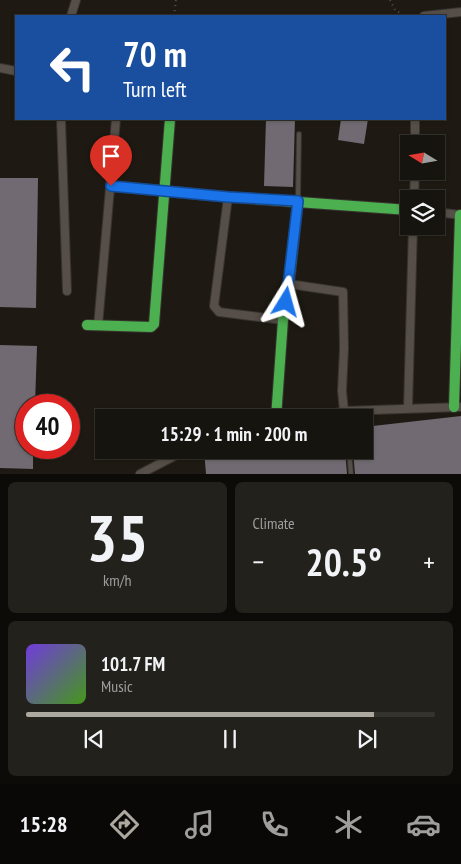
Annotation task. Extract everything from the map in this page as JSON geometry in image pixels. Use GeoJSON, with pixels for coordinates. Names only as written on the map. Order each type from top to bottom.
{"type":"FeatureCollection","features":[{"type":"Feature","properties":{"kind":"street"},"geometry":{"type":"LineString","coordinates":[[71,15],[76,0]]}},
{"type":"Feature","properties":{"kind":"street"},"geometry":{"type":"LineString","coordinates":[[433,15],[461,12]]}},
{"type":"Feature","properties":{"kind":"street"},"geometry":{"type":"LineString","coordinates":[[0,68],[15,71]]}},
{"type":"Feature","properties":{"kind":"street"},"geometry":{"type":"LineString","coordinates":[[61,120],[67,291]]}},
{"type":"Feature","properties":{"kind":"street"},"geometry":{"type":"LineString","coordinates":[[98,326],[116,120]]}},
{"type":"Feature","properties":{"kind":"street"},"geometry":{"type":"LineString","coordinates":[[87,325],[151,327],[154,324],[170,120]]}},
{"type":"Feature","properties":{"kind":"street"},"geometry":{"type":"LineString","coordinates":[[415,120],[415,135]]}},
{"type":"Feature","properties":{"kind":"street"},"geometry":{"type":"LineString","coordinates":[[111,186],[228,197],[400,209]]}},
{"type":"Feature","properties":{"kind":"street"},"geometry":{"type":"LineString","coordinates":[[228,197],[214,306],[219,312],[283,320]]}},
{"type":"Feature","properties":{"kind":"street"},"geometry":{"type":"LineString","coordinates":[[277,409],[283,320],[298,201]]}},
{"type":"Feature","properties":{"kind":"street"},"geometry":{"type":"LineString","coordinates":[[373,410],[457,407],[461,215],[445,213]]}},
{"type":"Feature","properties":{"kind":"street"},"geometry":{"type":"LineString","coordinates":[[408,408],[413,235]]}},
{"type":"Feature","properties":{"kind":"street"},"geometry":{"type":"LineString","coordinates":[[289,284],[343,292],[344,348],[342,391],[344,409]]}},
{"type":"Feature","properties":{"kind":"street"},"geometry":{"type":"LineString","coordinates":[[140,474],[169,459]]}},
{"type":"Feature","properties":{"kind":"lane"},"geometry":{"type":"LineString","coordinates":[[298,201],[299,134]]}},
{"type":"Feature","properties":{"kind":"lane"},"geometry":{"type":"LineString","coordinates":[[350,459],[351,474]]}},
{"type":"Feature","properties":{"kind":"path"},"geometry":{"type":"LineString","coordinates":[[174,15],[176,0]]}},
{"type":"Feature","properties":{"kind":"path"},"geometry":{"type":"LineString","coordinates":[[390,0],[395,10],[403,15]]}},
{"type":"Feature","properties":{"kind":"building"},"geometry":{"type":"Polygon","coordinates":[[[266,120],[295,120],[293,187],[264,186],[266,120]]]}},
{"type":"Feature","properties":{"kind":"building"},"geometry":{"type":"Polygon","coordinates":[[[341,120],[368,120],[364,144],[338,140],[341,120]]]}},
{"type":"Feature","properties":{"kind":"building"},"geometry":{"type":"Polygon","coordinates":[[[0,178],[38,178],[36,308],[0,307],[0,178]]]}},
{"type":"Feature","properties":{"kind":"building"},"geometry":{"type":"Polygon","coordinates":[[[0,345],[37,346],[35,394],[15,394],[15,459],[33,459],[33,469],[0,468],[0,345]]]}},
{"type":"Feature","properties":{"kind":"building"},"geometry":{"type":"Polygon","coordinates":[[[461,416],[461,474],[355,474],[354,459],[373,459],[373,426],[461,416]]]}},
{"type":"Feature","properties":{"kind":"building"},"geometry":{"type":"Polygon","coordinates":[[[205,459],[346,459],[347,474],[206,474],[205,459]]]}},
{"type":"Feature","properties":{"kind":"traffic: fast"},"geometry":{"type":"LineString","coordinates":[[87,325],[151,327],[154,324],[170,120]]}},
{"type":"Feature","properties":{"kind":"traffic: fast"},"geometry":{"type":"LineString","coordinates":[[111,186],[228,197],[400,209]]}},
{"type":"Feature","properties":{"kind":"traffic: fast"},"geometry":{"type":"LineString","coordinates":[[277,409],[283,320],[298,201]]}},
{"type":"Feature","properties":{"kind":"traffic: fast"},"geometry":{"type":"LineString","coordinates":[[454,407],[460,215]]}},
{"type":"Feature","properties":{"kind":"route"},"geometry":{"type":"LineString","coordinates":[[111,186],[228,197],[298,201],[286,302]]}}]}
